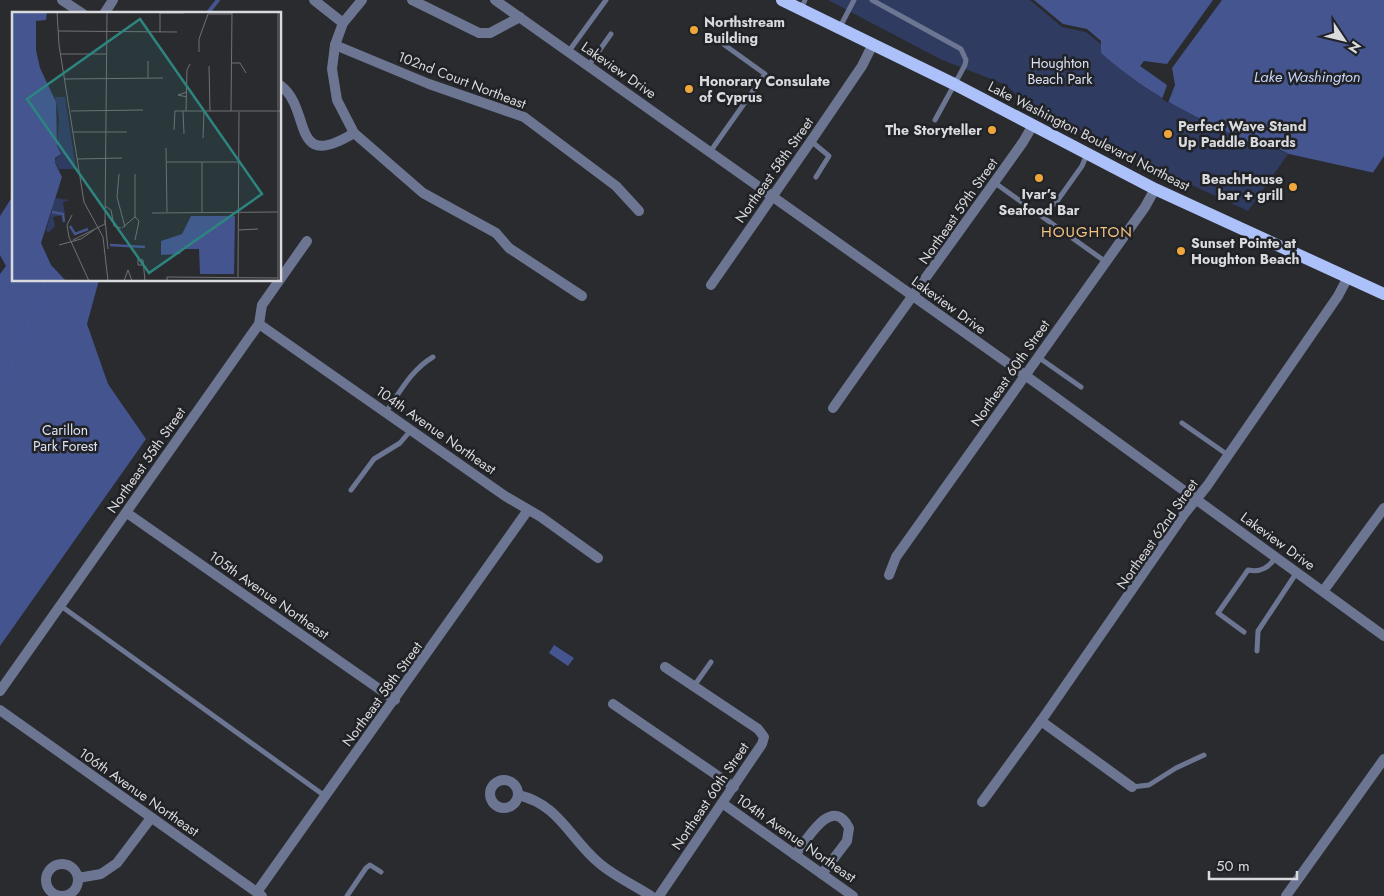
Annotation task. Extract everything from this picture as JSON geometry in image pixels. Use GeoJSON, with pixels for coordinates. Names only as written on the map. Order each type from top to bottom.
{"type":"FeatureCollection","features":[{"type":"Feature","properties":{"kind":"main road","name":"Lake Washington Boulevard Northeast"},"geometry":{"type":"LineString","coordinates":[[782,0],[803,5],[840,27],[1033,124],[1155,189],[1384,294]]}},
{"type":"Feature","properties":{"kind":"street"},"geometry":{"type":"LineString","coordinates":[[63,0],[80,12]]}},
{"type":"Feature","properties":{"kind":"street"},"geometry":{"type":"LineString","coordinates":[[105,12],[112,0]]}},
{"type":"Feature","properties":{"kind":"street"},"geometry":{"type":"LineString","coordinates":[[314,0],[343,23]]}},
{"type":"Feature","properties":{"kind":"street"},"geometry":{"type":"LineString","coordinates":[[362,0],[343,23],[335,45],[332,69],[337,100],[354,133],[422,193],[496,233],[509,248],[582,296]]}},
{"type":"Feature","properties":{"kind":"street"},"geometry":{"type":"LineString","coordinates":[[412,0],[479,33],[490,33],[520,17]]}},
{"type":"Feature","properties":{"kind":"street","name":"Lakeview Drive"},"geometry":{"type":"LineString","coordinates":[[495,0],[913,295],[1324,590],[1384,636]]}},
{"type":"Feature","properties":{"kind":"street","name":"Northeast 58th Street"},"geometry":{"type":"LineString","coordinates":[[711,285],[811,142],[862,66],[873,44]]}},
{"type":"Feature","properties":{"kind":"street","name":"102nd Court Northeast"},"geometry":{"type":"LineString","coordinates":[[335,45],[429,84],[524,117],[616,186],[639,211]]}},
{"type":"Feature","properties":{"kind":"street"},"geometry":{"type":"LineString","coordinates":[[281,86],[294,98],[304,135],[312,142],[320,147],[330,146],[354,133]]}},
{"type":"Feature","properties":{"kind":"street","name":"Northeast 59th Street"},"geometry":{"type":"LineString","coordinates":[[833,408],[995,183],[1033,124]]}},
{"type":"Feature","properties":{"kind":"street","name":"Northeast 60th Street"},"geometry":{"type":"LineString","coordinates":[[889,575],[896,557],[1150,200],[1155,189]]}},
{"type":"Feature","properties":{"kind":"street","name":"Northeast 55th Street"},"geometry":{"type":"LineString","coordinates":[[281,279],[307,241]]}},
{"type":"Feature","properties":{"kind":"street","name":"Northeast 62nd Street"},"geometry":{"type":"LineString","coordinates":[[982,802],[1228,455],[1338,296],[1348,277]]}},
{"type":"Feature","properties":{"kind":"street","name":"Northeast 55th Street"},"geometry":{"type":"LineString","coordinates":[[0,691],[259,324],[262,306],[279,281]]}},
{"type":"Feature","properties":{"kind":"street","name":"104th Avenue Northeast"},"geometry":{"type":"LineString","coordinates":[[259,324],[598,558]]}},
{"type":"Feature","properties":{"kind":"street"},"geometry":{"type":"LineString","coordinates":[[1324,590],[1384,508]]}},
{"type":"Feature","properties":{"kind":"street","name":"Northeast 58th Street"},"geometry":{"type":"LineString","coordinates":[[260,894],[325,796],[395,700],[528,510]]}},
{"type":"Feature","properties":{"kind":"street","name":"105th Avenue Northeast"},"geometry":{"type":"LineString","coordinates":[[127,513],[395,700]]}},
{"type":"Feature","properties":{"kind":"street","name":"Northeast 60th Street"},"geometry":{"type":"LineString","coordinates":[[658,896],[734,787],[762,744],[764,737],[758,729],[665,667]]}},
{"type":"Feature","properties":{"kind":"street","name":"104th Avenue Northeast"},"geometry":{"type":"LineString","coordinates":[[613,704],[734,787]]}},
{"type":"Feature","properties":{"kind":"street","name":"106th Avenue Northeast"},"geometry":{"type":"LineString","coordinates":[[0,710],[260,894]]}},
{"type":"Feature","properties":{"kind":"street"},"geometry":{"type":"LineString","coordinates":[[1041,721],[1132,787]]}},
{"type":"Feature","properties":{"kind":"street"},"geometry":{"type":"LineString","coordinates":[[1286,896],[1384,759]]}},
{"type":"Feature","properties":{"kind":"street"},"geometry":{"type":"LineString","coordinates":[[518,795],[531,798],[558,815],[584,848],[600,864],[651,896]]}},
{"type":"Feature","properties":{"kind":"street","name":"104th Avenue Northeast"},"geometry":{"type":"LineString","coordinates":[[722,804],[853,896]]}},
{"type":"Feature","properties":{"kind":"street"},"geometry":{"type":"LineString","coordinates":[[795,855],[824,818],[834,816],[842,819],[849,828],[847,841],[822,874]]}},
{"type":"Feature","properties":{"kind":"street"},"geometry":{"type":"LineString","coordinates":[[78,878],[101,874],[117,863],[151,818]]}},
{"type":"Feature","properties":{"kind":"lane"},"geometry":{"type":"LineString","coordinates":[[570,52],[606,0]]}},
{"type":"Feature","properties":{"kind":"lane"},"geometry":{"type":"LineString","coordinates":[[840,27],[854,0]]}},
{"type":"Feature","properties":{"kind":"lane"},"geometry":{"type":"LineString","coordinates":[[872,0],[961,49],[966,60],[965,65],[935,120]]}},
{"type":"Feature","properties":{"kind":"lane"},"geometry":{"type":"LineString","coordinates":[[589,65],[611,34]]}},
{"type":"Feature","properties":{"kind":"lane"},"geometry":{"type":"LineString","coordinates":[[710,152],[765,74],[719,41]]}},
{"type":"Feature","properties":{"kind":"lane"},"geometry":{"type":"LineString","coordinates":[[811,142],[829,156],[816,177]]}},
{"type":"Feature","properties":{"kind":"lane"},"geometry":{"type":"LineString","coordinates":[[1055,204],[1082,166],[1087,153]]}},
{"type":"Feature","properties":{"kind":"lane"},"geometry":{"type":"LineString","coordinates":[[995,183],[1106,262]]}},
{"type":"Feature","properties":{"kind":"lane"},"geometry":{"type":"LineString","coordinates":[[386,412],[416,370],[433,357]]}},
{"type":"Feature","properties":{"kind":"lane"},"geometry":{"type":"LineString","coordinates":[[1038,357],[1081,387]]}},
{"type":"Feature","properties":{"kind":"lane"},"geometry":{"type":"LineString","coordinates":[[1182,423],[1228,455]]}},
{"type":"Feature","properties":{"kind":"lane"},"geometry":{"type":"LineString","coordinates":[[351,490],[374,459],[400,443],[411,430]]}},
{"type":"Feature","properties":{"kind":"lane"},"geometry":{"type":"LineString","coordinates":[[1244,632],[1218,613],[1248,570],[1256,572],[1269,566],[1277,556]]}},
{"type":"Feature","properties":{"kind":"lane"},"geometry":{"type":"LineString","coordinates":[[1257,651],[1258,631],[1298,572]]}},
{"type":"Feature","properties":{"kind":"lane"},"geometry":{"type":"LineString","coordinates":[[61,606],[325,796]]}},
{"type":"Feature","properties":{"kind":"lane"},"geometry":{"type":"LineString","coordinates":[[694,686],[711,662]]}},
{"type":"Feature","properties":{"kind":"lane"},"geometry":{"type":"LineString","coordinates":[[1132,787],[1149,785],[1176,768],[1204,755]]}},
{"type":"Feature","properties":{"kind":"lane"},"geometry":{"type":"LineString","coordinates":[[347,896],[370,865],[381,872]]}},
{"type":"Feature","properties":{"kind":"green space","name":"Houghton Beach Park"},"geometry":{"type":"Polygon","coordinates":[[[828,0],[1030,0],[1062,27],[1086,32],[1102,45],[1102,53],[1156,94],[1194,116],[1256,145],[1261,142],[1288,154],[1248,211],[1135,159],[1024,102],[1006,85],[940,59],[828,0]]]}},
{"type":"Feature","properties":{"kind":"green space","name":"Carillon Park Forest"},"geometry":{"type":"Polygon","coordinates":[[[12,197],[12,281],[99,281],[87,324],[108,384],[146,439],[0,646],[0,274],[6,266],[0,255],[0,216],[12,197]]]}},
{"type":"Feature","properties":{"kind":"water","name":"Lake Washington"},"geometry":{"type":"Polygon","coordinates":[[[1034,0],[1384,0],[1384,175],[1289,154],[1262,141],[1256,145],[1194,116],[1138,82],[1101,53],[1101,41],[1087,29],[1063,24],[1034,0]]]}},
{"type":"Feature","properties":{"kind":"water"},"geometry":{"type":"Polygon","coordinates":[[[554,645],[574,658],[568,666],[549,653],[554,645]]]}},
{"type":"Feature","properties":{"kind":"pier"},"geometry":{"type":"Polygon","coordinates":[[[1213,0],[1222,0],[1172,68],[1175,85],[1168,103],[1162,99],[1167,85],[1140,66],[1144,61],[1167,64],[1213,0]]]}},
{"type":"Feature","properties":{"kind":"pier"},"geometry":{"type":"Polygon","coordinates":[[[1384,156],[1384,175],[1372,174],[1384,156]]]}},
{"type":"Feature","properties":{"kind":"waterway"},"geometry":{"type":"LineString","coordinates":[[209,12],[218,0]]}},
{"type":"Feature","properties":{"kind":"waterway"},"geometry":{"type":"LineString","coordinates":[[0,394],[46,281]]}},
{"type":"Feature","properties":{"kind":"place","name":"Northstream Building"},"geometry":{"type":"Point","coordinates":[694,30]}},
{"type":"Feature","properties":{"kind":"place","name":"Honorary Consulate of Cyprus"},"geometry":{"type":"Point","coordinates":[689,89]}},
{"type":"Feature","properties":{"kind":"place","name":"The Storyteller"},"geometry":{"type":"Point","coordinates":[992,130]}},
{"type":"Feature","properties":{"kind":"place","name":"Perfect Wave Stand Up Paddle Boards"},"geometry":{"type":"Point","coordinates":[1168,134]}},
{"type":"Feature","properties":{"kind":"place","name":"Ivar’s Seafood Bar"},"geometry":{"type":"Point","coordinates":[1039,178]}},
{"type":"Feature","properties":{"kind":"place","name":"BeachHouse bar + grill"},"geometry":{"type":"Point","coordinates":[1293,187]}},
{"type":"Feature","properties":{"kind":"place","name":"Sunset Pointe at Houghton Beach"},"geometry":{"type":"Point","coordinates":[1181,251]}},
{"type":"Feature","properties":{"kind":"district","name":"HOUGHTON"},"geometry":{"type":"Point","coordinates":[1087,232]}}]}
